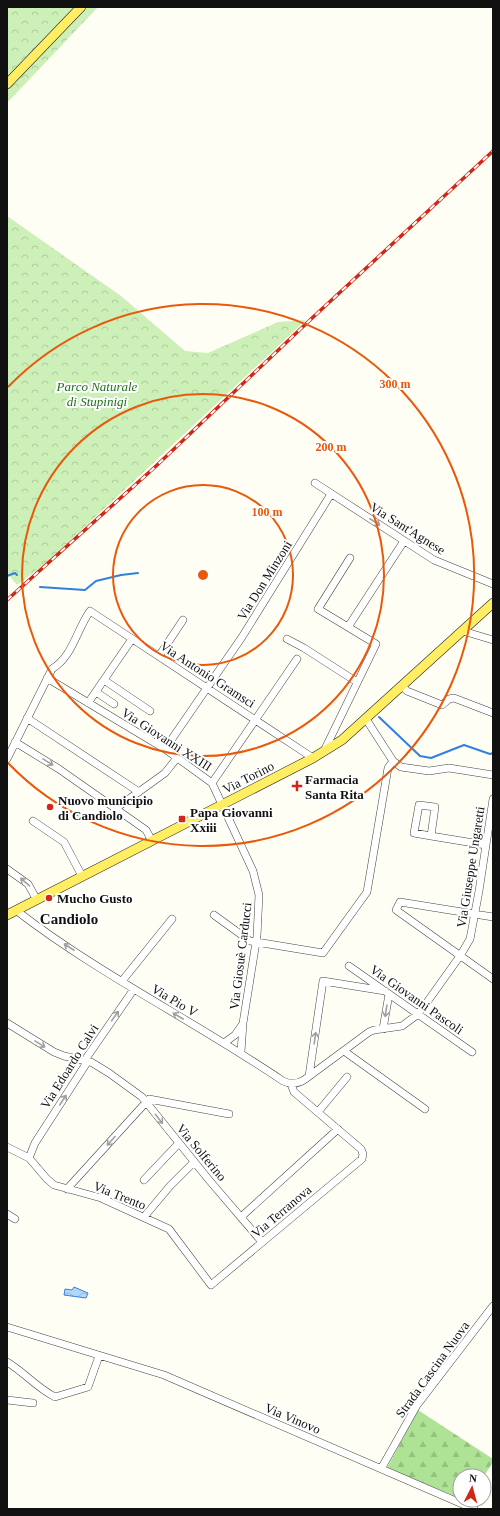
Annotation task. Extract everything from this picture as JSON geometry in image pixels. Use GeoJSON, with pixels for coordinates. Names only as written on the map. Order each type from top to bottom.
{"type":"FeatureCollection","features":[{"type":"Feature","properties":{"kind":"main road"},"geometry":{"type":"LineString","coordinates":[[7,84],[81,7]]}},
{"type":"Feature","properties":{"kind":"main road","name":"Via Torino"},"geometry":{"type":"LineString","coordinates":[[7,915],[313,758],[342,740],[493,603]]}},
{"type":"Feature","properties":{"kind":"street","name":"Via Sant'Agnese"},"geometry":{"type":"LineString","coordinates":[[315,483],[440,564],[493,584]]}},
{"type":"Feature","properties":{"kind":"street","name":"Via Don Minzoni"},"geometry":{"type":"LineString","coordinates":[[165,749],[242,637],[331,494]]}},
{"type":"Feature","properties":{"kind":"street"},"geometry":{"type":"LineString","coordinates":[[348,627],[404,541]]}},
{"type":"Feature","properties":{"kind":"street"},"geometry":{"type":"LineString","coordinates":[[324,751],[376,644],[318,608],[350,558]]}},
{"type":"Feature","properties":{"kind":"street","name":"Via Antonio Gramsci"},"geometry":{"type":"LineString","coordinates":[[47,678],[52,669],[64,660],[84,619],[90,611],[313,758]]}},
{"type":"Feature","properties":{"kind":"street"},"geometry":{"type":"LineString","coordinates":[[159,656],[183,620]]}},
{"type":"Feature","properties":{"kind":"street"},"geometry":{"type":"LineString","coordinates":[[463,631],[493,640]]}},
{"type":"Feature","properties":{"kind":"street"},"geometry":{"type":"LineString","coordinates":[[88,703],[132,639]]}},
{"type":"Feature","properties":{"kind":"street"},"geometry":{"type":"LineString","coordinates":[[287,639],[304,648],[357,682]]}},
{"type":"Feature","properties":{"kind":"street"},"geometry":{"type":"LineString","coordinates":[[212,783],[297,659]]}},
{"type":"Feature","properties":{"kind":"street"},"geometry":{"type":"LineString","coordinates":[[7,758],[12,742],[27,718],[47,678]]}},
{"type":"Feature","properties":{"kind":"street","name":"Via Giovanni XXIII"},"geometry":{"type":"LineString","coordinates":[[47,678],[165,749],[212,783],[222,805]]}},
{"type":"Feature","properties":{"kind":"street","name":"Via Giovanni XXIII"},"geometry":{"type":"LineString","coordinates":[[104,680],[150,711]]}},
{"type":"Feature","properties":{"kind":"street"},"geometry":{"type":"LineString","coordinates":[[402,686],[407,691],[442,705],[449,699],[454,698],[493,713]]}},
{"type":"Feature","properties":{"kind":"street","name":"Via Giovanni XXIII"},"geometry":{"type":"LineString","coordinates":[[96,692],[114,704]]}},
{"type":"Feature","properties":{"kind":"street"},"geometry":{"type":"LineString","coordinates":[[27,718],[139,792]]}},
{"type":"Feature","properties":{"kind":"street"},"geometry":{"type":"LineString","coordinates":[[366,719],[393,761],[401,767],[425,771],[449,768],[493,775]]}},
{"type":"Feature","properties":{"kind":"street"},"geometry":{"type":"LineString","coordinates":[[12,742],[59,769],[146,830],[152,841]]}},
{"type":"Feature","properties":{"kind":"street"},"geometry":{"type":"LineString","coordinates":[[115,809],[165,772],[177,758]]}},
{"type":"Feature","properties":{"kind":"street"},"geometry":{"type":"LineString","coordinates":[[214,915],[250,941],[323,953],[367,892],[388,768],[393,761]]}},
{"type":"Feature","properties":{"kind":"street","name":"Via Giuseppe Ungaretti"},"geometry":{"type":"LineString","coordinates":[[291,1084],[298,1083],[309,1076],[369,1032],[397,1028],[406,1024],[418,1014],[460,956],[470,938],[493,799]]}},
{"type":"Feature","properties":{"kind":"street"},"geometry":{"type":"LineString","coordinates":[[431,836],[435,807],[419,804],[414,833],[431,836],[486,845]]}},
{"type":"Feature","properties":{"kind":"street","name":"Via Giosuè Carducci"},"geometry":{"type":"LineString","coordinates":[[222,805],[247,856],[258,887],[259,916],[243,1023],[241,1052]]}},
{"type":"Feature","properties":{"kind":"street"},"geometry":{"type":"LineString","coordinates":[[33,821],[64,842],[82,876]]}},
{"type":"Feature","properties":{"kind":"street"},"geometry":{"type":"LineString","coordinates":[[7,869],[28,884],[37,900]]}},
{"type":"Feature","properties":{"kind":"street"},"geometry":{"type":"LineString","coordinates":[[493,917],[400,902],[396,910],[493,979]]}},
{"type":"Feature","properties":{"kind":"street","name":"Via Pio V"},"geometry":{"type":"LineString","coordinates":[[17,911],[39,928],[165,1009],[241,1052],[283,1081],[291,1084],[294,1092],[360,1148],[363,1154]]}},
{"type":"Feature","properties":{"kind":"street"},"geometry":{"type":"LineString","coordinates":[[122,981],[172,919]]}},
{"type":"Feature","properties":{"kind":"street","name":"Via Giovanni Pascoli"},"geometry":{"type":"LineString","coordinates":[[349,966],[472,1052]]}},
{"type":"Feature","properties":{"kind":"street"},"geometry":{"type":"LineString","coordinates":[[309,1076],[323,981],[387,992],[383,1029]]}},
{"type":"Feature","properties":{"kind":"street","name":"Via Edoardo Calvi"},"geometry":{"type":"LineString","coordinates":[[29,1158],[35,1143],[86,1064],[87,1057],[134,989]]}},
{"type":"Feature","properties":{"kind":"street","name":"Via Solferino"},"geometry":{"type":"LineString","coordinates":[[7,1023],[54,1052],[64,1056],[87,1061],[109,1073],[146,1101],[194,1162],[262,1242]]}},
{"type":"Feature","properties":{"kind":"street","name":"Via Giosuè Carducci"},"geometry":{"type":"LineString","coordinates":[[224,1043],[235,1035],[243,1023]]}},
{"type":"Feature","properties":{"kind":"street"},"geometry":{"type":"LineString","coordinates":[[344,1051],[425,1109]]}},
{"type":"Feature","properties":{"kind":"street"},"geometry":{"type":"LineString","coordinates":[[318,1112],[347,1077]]}},
{"type":"Feature","properties":{"kind":"street","name":"Via Solferino"},"geometry":{"type":"LineString","coordinates":[[146,1101],[149,1099],[229,1114]]}},
{"type":"Feature","properties":{"kind":"street"},"geometry":{"type":"LineString","coordinates":[[67,1189],[146,1101]]}},
{"type":"Feature","properties":{"kind":"street"},"geometry":{"type":"LineString","coordinates":[[241,1217],[338,1129]]}},
{"type":"Feature","properties":{"kind":"street"},"geometry":{"type":"LineString","coordinates":[[144,1180],[179,1143]]}},
{"type":"Feature","properties":{"kind":"street","name":"Via Trento"},"geometry":{"type":"LineString","coordinates":[[7,1147],[29,1158],[54,1185],[101,1198],[169,1229],[211,1285]]}},
{"type":"Feature","properties":{"kind":"street","name":"Via Terranova"},"geometry":{"type":"LineString","coordinates":[[211,1285],[360,1162],[363,1154]]}},
{"type":"Feature","properties":{"kind":"street"},"geometry":{"type":"LineString","coordinates":[[144,1217],[170,1186],[194,1162]]}},
{"type":"Feature","properties":{"kind":"street"},"geometry":{"type":"LineString","coordinates":[[7,1214],[15,1219]]}},
{"type":"Feature","properties":{"kind":"street","name":"Strada Cascina Nuova"},"geometry":{"type":"LineString","coordinates":[[381,1469],[417,1405],[493,1306]]}},
{"type":"Feature","properties":{"kind":"street","name":"Via Vinovo"},"geometry":{"type":"LineString","coordinates":[[7,1327],[164,1375],[474,1509]]}},
{"type":"Feature","properties":{"kind":"street"},"geometry":{"type":"LineString","coordinates":[[7,1362],[44,1392],[55,1397],[88,1387],[99,1356]]}},
{"type":"Feature","properties":{"kind":"street"},"geometry":{"type":"LineString","coordinates":[[7,1400],[33,1403]]}},
{"type":"Feature","properties":{"kind":"green space"},"geometry":{"type":"Polygon","coordinates":[[[7,7],[98,7],[7,103],[7,7]]]}},
{"type":"Feature","properties":{"kind":"green space","name":"Parco Naturale di Stupinigi"},"geometry":{"type":"Polygon","coordinates":[[[7,216],[121,296],[185,351],[208,353],[278,322],[306,320],[45,564],[17,585],[7,573],[7,216]]]}},
{"type":"Feature","properties":{"kind":"green space"},"geometry":{"type":"Polygon","coordinates":[[[418,1410],[493,1459],[489,1468],[452,1468],[452,1495],[387,1468],[418,1410]]]}},
{"type":"Feature","properties":{"kind":"water"},"geometry":{"type":"Polygon","coordinates":[[[74,1287],[88,1293],[86,1298],[64,1295],[65,1289],[72,1290],[74,1287]]]}},
{"type":"Feature","properties":{"kind":"waterway"},"geometry":{"type":"LineString","coordinates":[[7,576],[15,573],[17,575]]}},
{"type":"Feature","properties":{"kind":"waterway"},"geometry":{"type":"LineString","coordinates":[[40,587],[85,590],[96,581],[121,575],[138,573]]}},
{"type":"Feature","properties":{"kind":"waterway"},"geometry":{"type":"LineString","coordinates":[[379,717],[420,756],[431,758],[464,745],[490,754],[493,753]]}},
{"type":"Feature","properties":{"kind":"railway"},"geometry":{"type":"LineString","coordinates":[[7,600],[155,467],[310,320],[493,151]]}},
{"type":"Feature","properties":{"kind":"place","name":"Farmacia Santa Rita"},"geometry":{"type":"Point","coordinates":[297,786]}},
{"type":"Feature","properties":{"kind":"place","name":"Nuovo municipio di Candiolo"},"geometry":{"type":"Point","coordinates":[50,807]}},
{"type":"Feature","properties":{"kind":"place","name":"Papa Giovanni Xxiii"},"geometry":{"type":"Point","coordinates":[182,819]}},
{"type":"Feature","properties":{"kind":"place","name":"Mucho Gusto"},"geometry":{"type":"Point","coordinates":[49,898]}},
{"type":"Feature","properties":{"kind":"district","name":"Candiolo"},"geometry":{"type":"Point","coordinates":[69,919]}}]}
